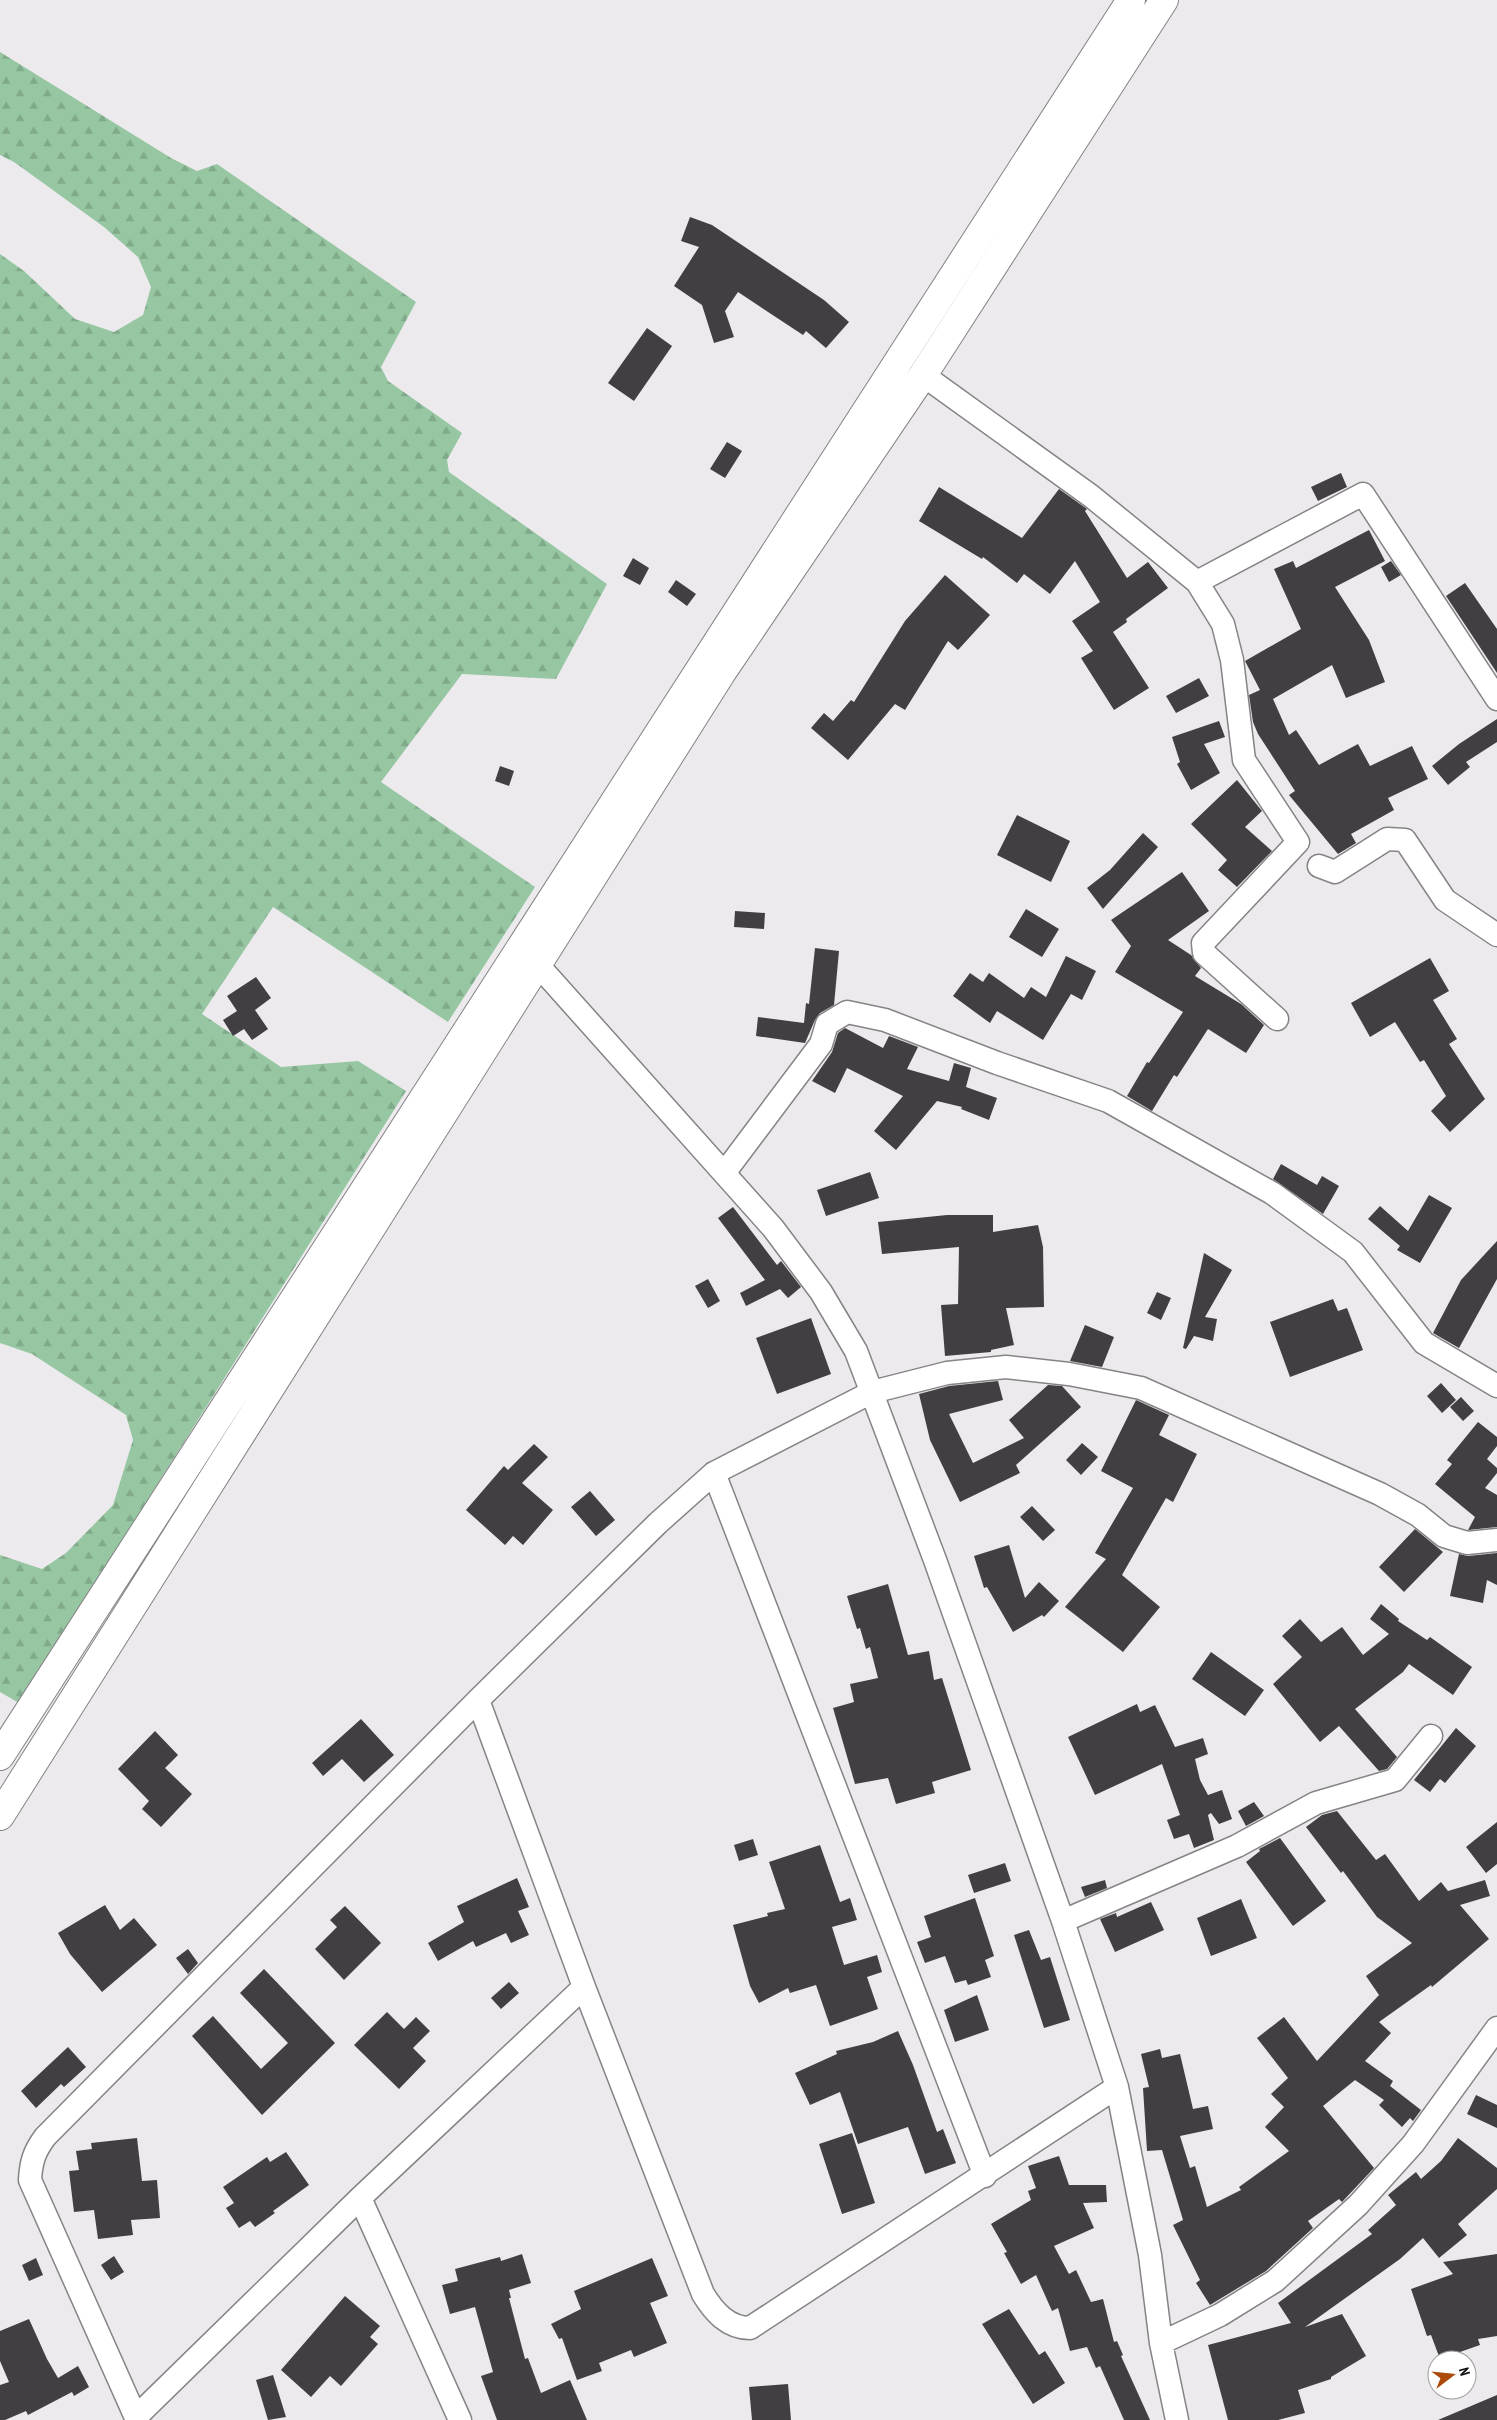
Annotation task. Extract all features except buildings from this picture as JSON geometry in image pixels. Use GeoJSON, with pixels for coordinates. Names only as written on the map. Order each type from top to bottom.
{"type":"FeatureCollection","features":[{"type":"Feature","properties":{"kind":"main road"},"geometry":{"type":"LineString","coordinates":[[0,1816],[528,958],[900,361],[1130,0]]}},
{"type":"Feature","properties":{"kind":"main road"},"geometry":{"type":"LineString","coordinates":[[0,1756],[528,958],[923,375],[1164,0]]}},
{"type":"Feature","properties":{"kind":"street"},"geometry":{"type":"LineString","coordinates":[[923,375],[1091,496],[1197,582],[1223,624],[1232,660],[1244,760],[1298,842],[1203,943],[1202,948],[1204,953],[1277,1019]]}},
{"type":"Feature","properties":{"kind":"street"},"geometry":{"type":"LineString","coordinates":[[1197,582],[1363,494],[1497,699]]}},
{"type":"Feature","properties":{"kind":"street"},"geometry":{"type":"LineString","coordinates":[[1319,866],[1336,872],[1387,839],[1405,840],[1445,900],[1497,935]]}},
{"type":"Feature","properties":{"kind":"street"},"geometry":{"type":"LineString","coordinates":[[528,958],[725,1172],[773,1228],[821,1292],[856,1351],[935,1560],[1063,1921],[1117,2087],[1150,2255],[1161,2343],[1177,2420]]}},
{"type":"Feature","properties":{"kind":"street"},"geometry":{"type":"LineString","coordinates":[[725,1172],[820,1044],[827,1024],[847,1012],[885,1020],[997,1063],[1108,1101],[1272,1193],[1353,1252],[1424,1343],[1497,1386]]}},
{"type":"Feature","properties":{"kind":"street"},"geometry":{"type":"LineString","coordinates":[[584,1987],[360,2198],[137,2418],[30,2180],[31,2161],[36,2149],[45,2137],[478,1700],[658,1523],[714,1473],[872,1392],[947,1373],[1006,1367],[1069,1374],[1141,1388],[1380,1494],[1418,1515],[1444,1536],[1467,1543],[1497,1540]]}},
{"type":"Feature","properties":{"kind":"street"},"geometry":{"type":"LineString","coordinates":[[714,1473],[985,2176]]}},
{"type":"Feature","properties":{"kind":"street"},"geometry":{"type":"LineString","coordinates":[[478,1700],[584,1987],[703,2294],[712,2309],[738,2328],[750,2328],[985,2176],[1117,2087]]}},
{"type":"Feature","properties":{"kind":"street"},"geometry":{"type":"LineString","coordinates":[[1063,1921],[1237,1846],[1316,1803],[1395,1780],[1432,1736]]}},
{"type":"Feature","properties":{"kind":"street"},"geometry":{"type":"LineString","coordinates":[[1161,2343],[1220,2314],[1275,2281],[1358,2205],[1413,2144],[1497,2028]]}},
{"type":"Feature","properties":{"kind":"street"},"geometry":{"type":"LineString","coordinates":[[360,2198],[460,2420]]}},
{"type":"Feature","properties":{"kind":"green space"},"geometry":{"type":"Polygon","coordinates":[[[0,52],[171,158],[197,171],[217,164],[416,302],[381,367],[388,381],[462,433],[447,460],[449,472],[607,584],[556,679],[462,674],[381,782],[535,887],[448,1022],[273,907],[202,1014],[281,1067],[358,1061],[406,1091],[19,1703],[0,1692],[0,1555],[42,1569],[66,1553],[113,1505],[133,1440],[126,1415],[32,1354],[0,1343],[0,254],[24,271],[75,319],[114,332],[143,315],[151,287],[138,257],[104,227],[14,162],[0,155],[0,52]]]}}]}
